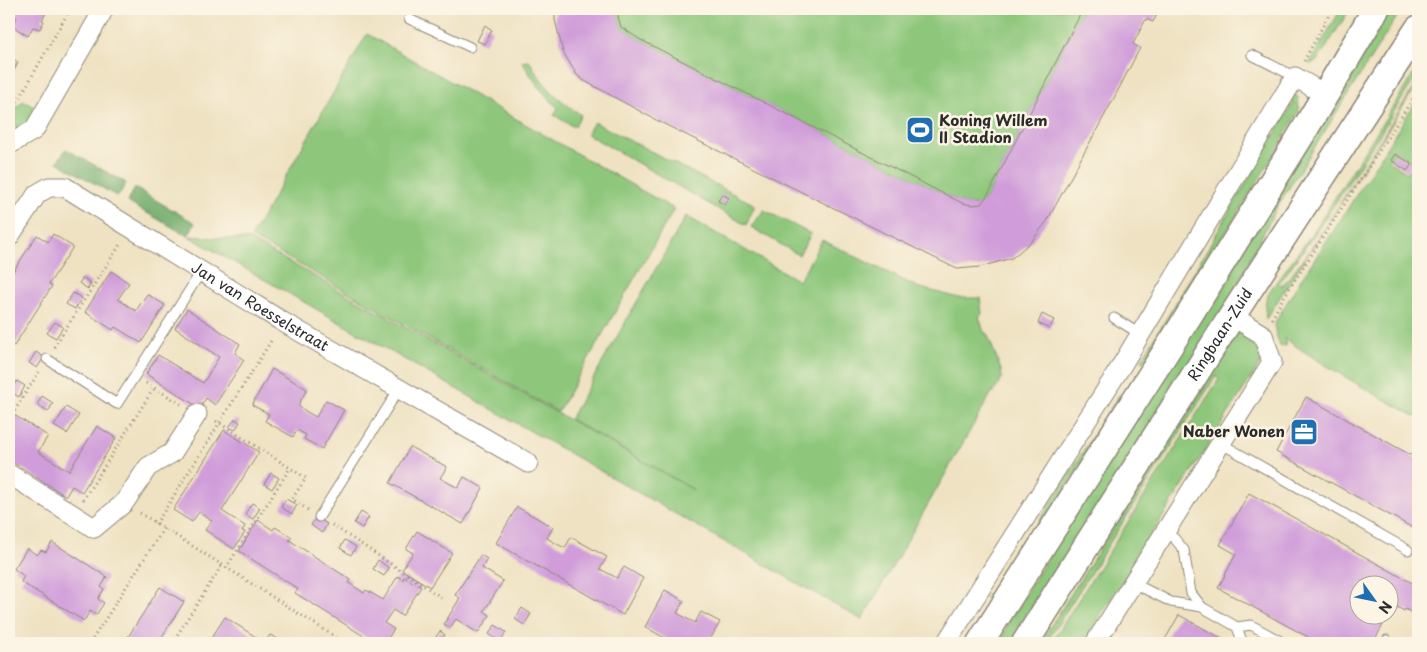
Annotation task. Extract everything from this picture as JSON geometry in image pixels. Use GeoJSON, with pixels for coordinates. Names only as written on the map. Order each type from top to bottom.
{"type":"FeatureCollection","features":[{"type":"Feature","properties":{"kind":"main road"},"geometry":{"type":"LineString","coordinates":[[985,635],[1188,317],[1326,95],[1376,9]]}},
{"type":"Feature","properties":{"kind":"main road","name":"Ringbaan-Zuid"},"geometry":{"type":"LineString","coordinates":[[1025,643],[1232,316],[1418,29]]}},
{"type":"Feature","properties":{"kind":"street"},"geometry":{"type":"LineString","coordinates":[[9,143],[34,130],[104,9]]}},
{"type":"Feature","properties":{"kind":"street"},"geometry":{"type":"LineString","coordinates":[[946,643],[1120,368],[1295,77],[1326,95]]}},
{"type":"Feature","properties":{"kind":"street","name":"Jan van Roesselstraat"},"geometry":{"type":"LineString","coordinates":[[9,237],[37,194],[49,187],[64,187],[283,322],[528,462]]}},
{"type":"Feature","properties":{"kind":"street"},"geometry":{"type":"LineString","coordinates":[[1095,643],[1272,362],[1263,335],[1232,316]]}},
{"type":"Feature","properties":{"kind":"street"},"geometry":{"type":"LineString","coordinates":[[1120,368],[1145,384]]}},
{"type":"Feature","properties":{"kind":"street"},"geometry":{"type":"LineString","coordinates":[[9,474],[94,528],[124,503],[148,467],[172,453],[197,414]]}},
{"type":"Feature","properties":{"kind":"street"},"geometry":{"type":"LineString","coordinates":[[966,611],[985,635]]}},
{"type":"Feature","properties":{"kind":"lane"},"geometry":{"type":"LineString","coordinates":[[409,18],[470,47]]}},
{"type":"Feature","properties":{"kind":"lane"},"geometry":{"type":"LineString","coordinates":[[1252,55],[1295,77]]}},
{"type":"Feature","properties":{"kind":"lane"},"geometry":{"type":"LineString","coordinates":[[47,360],[117,404],[201,272]]}},
{"type":"Feature","properties":{"kind":"lane"},"geometry":{"type":"LineString","coordinates":[[1114,318],[1140,334]]}},
{"type":"Feature","properties":{"kind":"lane"},"geometry":{"type":"LineString","coordinates":[[319,517],[399,389]]}},
{"type":"Feature","properties":{"kind":"lane"},"geometry":{"type":"LineString","coordinates":[[1222,444],[1408,550]]}},
{"type":"Feature","properties":{"kind":"lane"},"geometry":{"type":"LineString","coordinates":[[1165,533],[1174,538],[1184,550],[1191,593],[1202,606],[1237,627],[1251,625],[1284,643]]}},
{"type":"Feature","properties":{"kind":"lane"},"geometry":{"type":"LineString","coordinates":[[1133,583],[1171,602],[1202,606]]}},
{"type":"Feature","properties":{"kind":"lane"},"geometry":{"type":"LineString","coordinates":[[1237,627],[1242,641],[1246,643]]}},
{"type":"Feature","properties":{"kind":"path"},"geometry":{"type":"LineString","coordinates":[[9,107],[16,103],[22,94],[70,9]]}},
{"type":"Feature","properties":{"kind":"path"},"geometry":{"type":"LineString","coordinates":[[1295,77],[1332,9]]}},
{"type":"Feature","properties":{"kind":"path"},"geometry":{"type":"LineString","coordinates":[[1263,335],[1282,300],[1418,91]]}},
{"type":"Feature","properties":{"kind":"path"},"geometry":{"type":"LineString","coordinates":[[9,419],[130,228]]}},
{"type":"Feature","properties":{"kind":"path"},"geometry":{"type":"LineString","coordinates":[[156,524],[283,322]]}},
{"type":"Feature","properties":{"kind":"path"},"geometry":{"type":"LineString","coordinates":[[135,376],[197,414]]}},
{"type":"Feature","properties":{"kind":"path"},"geometry":{"type":"LineString","coordinates":[[73,515],[154,388]]}},
{"type":"Feature","properties":{"kind":"path"},"geometry":{"type":"LineString","coordinates":[[226,568],[290,468]]}},
{"type":"Feature","properties":{"kind":"path"},"geometry":{"type":"LineString","coordinates":[[124,503],[345,643]]}},
{"type":"Feature","properties":{"kind":"path"},"geometry":{"type":"LineString","coordinates":[[90,643],[164,528]]}},
{"type":"Feature","properties":{"kind":"path"},"geometry":{"type":"LineString","coordinates":[[172,643],[222,565]]}},
{"type":"Feature","properties":{"kind":"path"},"geometry":{"type":"LineString","coordinates":[[1415,643],[1418,638]]}},
{"type":"Feature","properties":{"kind":"green space","name":"Koning Willem II Stadion"},"geometry":{"type":"Polygon","coordinates":[[[619,9],[1083,9],[989,193],[981,204],[972,205],[962,203],[639,39],[621,27],[618,16],[619,9]]]}},
{"type":"Feature","properties":{"kind":"green space"},"geometry":{"type":"Polygon","coordinates":[[[1341,9],[1350,9],[1320,57],[1316,62],[1309,64],[1341,9]]]}},
{"type":"Feature","properties":{"kind":"green space"},"geometry":{"type":"Polygon","coordinates":[[[1390,9],[1402,9],[1278,205],[1223,311],[1013,643],[1001,643],[1008,622],[1390,9]]]}},
{"type":"Feature","properties":{"kind":"green space"},"geometry":{"type":"Polygon","coordinates":[[[367,34],[674,209],[558,412],[251,237],[367,34]]]}},
{"type":"Feature","properties":{"kind":"green space"},"geometry":{"type":"Polygon","coordinates":[[[529,60],[539,77],[551,91],[581,115],[574,127],[554,115],[558,108],[540,89],[522,62],[529,60]]]}},
{"type":"Feature","properties":{"kind":"green space"},"geometry":{"type":"Polygon","coordinates":[[[1418,67],[1418,74],[1351,180],[1279,283],[1282,286],[1311,250],[1266,319],[1266,300],[1271,289],[1312,234],[1418,67]]]}},
{"type":"Feature","properties":{"kind":"green space"},"geometry":{"type":"Polygon","coordinates":[[[1418,81],[1418,83],[1330,219],[1418,81]]]}},
{"type":"Feature","properties":{"kind":"green space"},"geometry":{"type":"Polygon","coordinates":[[[1292,95],[1298,97],[1299,111],[1282,142],[1146,360],[1141,361],[1293,103],[1292,95]]]}},
{"type":"Feature","properties":{"kind":"green space"},"geometry":{"type":"Polygon","coordinates":[[[1418,98],[1418,418],[1333,370],[1284,338],[1286,346],[1280,345],[1275,331],[1276,321],[1301,279],[1418,98]],[[1395,152],[1389,161],[1407,173],[1414,164],[1395,152]]]}},
{"type":"Feature","properties":{"kind":"green space"},"geometry":{"type":"Polygon","coordinates":[[[23,101],[40,110],[28,123],[9,128],[9,110],[17,107],[23,101]]]}},
{"type":"Feature","properties":{"kind":"green space"},"geometry":{"type":"Polygon","coordinates":[[[594,122],[755,205],[746,225],[587,134],[594,122]]]}},
{"type":"Feature","properties":{"kind":"green space"},"geometry":{"type":"Polygon","coordinates":[[[66,149],[126,183],[118,197],[57,162],[66,149]]]}},
{"type":"Feature","properties":{"kind":"green space"},"geometry":{"type":"Polygon","coordinates":[[[135,188],[195,223],[188,236],[127,202],[135,188]]]}},
{"type":"Feature","properties":{"kind":"green space"},"geometry":{"type":"Polygon","coordinates":[[[764,210],[811,234],[799,255],[751,227],[764,210]]]}},
{"type":"Feature","properties":{"kind":"green space"},"geometry":{"type":"Polygon","coordinates":[[[686,216],[799,281],[822,240],[917,287],[959,298],[980,298],[982,314],[979,316],[984,333],[987,333],[1001,370],[1002,378],[994,392],[992,392],[862,620],[188,236],[250,240],[694,490],[570,419],[686,216]]]}},
{"type":"Feature","properties":{"kind":"green space"},"geometry":{"type":"Polygon","coordinates":[[[1241,331],[1249,336],[1255,344],[1261,362],[1083,643],[1051,643],[1219,379],[1216,376],[1046,643],[1040,643],[1221,358],[1241,331]]]}},
{"type":"Feature","properties":{"kind":"green space"},"geometry":{"type":"Polygon","coordinates":[[[1119,395],[1123,398],[993,602],[985,598],[987,595],[991,597],[1119,395]]]}},
{"type":"Feature","properties":{"kind":"building"},"geometry":{"type":"Polygon","coordinates":[[[13,9],[48,9],[40,29],[33,27],[28,36],[12,26],[17,18],[10,14],[13,9]]]}},
{"type":"Feature","properties":{"kind":"building"},"geometry":{"type":"Polygon","coordinates":[[[555,9],[619,9],[618,16],[621,27],[639,39],[962,203],[972,205],[981,204],[989,193],[1083,9],[1160,9],[1153,22],[1146,19],[1133,44],[1140,48],[1047,221],[1032,241],[1012,258],[980,267],[957,269],[656,120],[583,80],[577,75],[563,52],[555,20],[555,9]]]}},
{"type":"Feature","properties":{"kind":"building"},"geometry":{"type":"Polygon","coordinates":[[[485,25],[492,30],[485,44],[477,41],[485,25]]]}},
{"type":"Feature","properties":{"kind":"building"},"geometry":{"type":"Polygon","coordinates":[[[9,57],[18,62],[9,81],[9,57]]]}},
{"type":"Feature","properties":{"kind":"building"},"geometry":{"type":"Polygon","coordinates":[[[1395,154],[1412,164],[1407,171],[1391,160],[1395,154]]]}},
{"type":"Feature","properties":{"kind":"building"},"geometry":{"type":"Polygon","coordinates":[[[722,194],[729,198],[725,205],[718,201],[722,194]]]}},
{"type":"Feature","properties":{"kind":"building"},"geometry":{"type":"Polygon","coordinates":[[[53,234],[73,247],[49,284],[52,286],[14,346],[9,343],[9,278],[37,235],[48,242],[53,234]]]}},
{"type":"Feature","properties":{"kind":"building"},"geometry":{"type":"Polygon","coordinates":[[[111,271],[129,283],[118,299],[136,311],[147,294],[165,305],[141,343],[115,327],[113,330],[85,312],[111,271]]]}},
{"type":"Feature","properties":{"kind":"building"},"geometry":{"type":"Polygon","coordinates":[[[83,278],[91,283],[88,289],[79,283],[83,278]]]}},
{"type":"Feature","properties":{"kind":"building"},"geometry":{"type":"Polygon","coordinates":[[[73,293],[82,298],[75,309],[66,304],[73,293]]]}},
{"type":"Feature","properties":{"kind":"building"},"geometry":{"type":"Polygon","coordinates":[[[187,309],[240,344],[235,353],[244,360],[215,405],[206,398],[200,408],[146,374],[158,355],[203,383],[219,357],[175,328],[187,309]]]}},
{"type":"Feature","properties":{"kind":"building"},"geometry":{"type":"Polygon","coordinates":[[[1042,314],[1054,320],[1049,329],[1038,323],[1042,314]]]}},
{"type":"Feature","properties":{"kind":"building"},"geometry":{"type":"Polygon","coordinates":[[[55,322],[63,327],[56,338],[47,333],[55,322]]]}},
{"type":"Feature","properties":{"kind":"building"},"geometry":{"type":"Polygon","coordinates":[[[36,352],[44,357],[37,368],[29,363],[36,352]]]}},
{"type":"Feature","properties":{"kind":"building"},"geometry":{"type":"Polygon","coordinates":[[[272,369],[307,389],[298,406],[307,412],[316,417],[326,400],[344,410],[322,449],[304,439],[306,435],[297,430],[293,437],[265,421],[269,414],[252,405],[272,369]]]}},
{"type":"Feature","properties":{"kind":"building"},"geometry":{"type":"Polygon","coordinates":[[[17,381],[25,386],[19,397],[10,392],[17,381]]]}},
{"type":"Feature","properties":{"kind":"building"},"geometry":{"type":"Polygon","coordinates":[[[42,396],[53,403],[48,412],[37,405],[42,396]]]}},
{"type":"Feature","properties":{"kind":"building"},"geometry":{"type":"Polygon","coordinates":[[[1306,397],[1418,459],[1418,518],[1413,528],[1276,452],[1306,397]]]}},
{"type":"Feature","properties":{"kind":"building"},"geometry":{"type":"Polygon","coordinates":[[[66,407],[79,415],[67,434],[54,426],[66,407]]]}},
{"type":"Feature","properties":{"kind":"building"},"geometry":{"type":"Polygon","coordinates":[[[14,415],[48,436],[38,452],[69,471],[97,426],[116,438],[82,492],[72,486],[66,496],[9,460],[9,423],[14,415]]]}},
{"type":"Feature","properties":{"kind":"building"},"geometry":{"type":"Polygon","coordinates":[[[235,419],[240,422],[235,430],[229,427],[235,419]]]}},
{"type":"Feature","properties":{"kind":"building"},"geometry":{"type":"Polygon","coordinates":[[[224,430],[259,452],[222,511],[245,526],[242,531],[245,532],[234,549],[205,530],[212,521],[199,512],[192,522],[173,510],[224,430]]]}},
{"type":"Feature","properties":{"kind":"building"},"geometry":{"type":"Polygon","coordinates":[[[410,447],[447,467],[440,478],[458,488],[464,477],[483,488],[463,524],[390,483],[410,447]]]}},
{"type":"Feature","properties":{"kind":"building"},"geometry":{"type":"Polygon","coordinates":[[[271,473],[279,478],[272,489],[264,484],[271,473]]]}},
{"type":"Feature","properties":{"kind":"building"},"geometry":{"type":"Polygon","coordinates":[[[1249,493],[1396,574],[1350,574],[1350,624],[1383,624],[1373,643],[1319,643],[1218,588],[1236,554],[1220,545],[1249,493]]]}},
{"type":"Feature","properties":{"kind":"building"},"geometry":{"type":"Polygon","coordinates":[[[286,499],[297,505],[292,514],[281,507],[286,499]]]}},
{"type":"Feature","properties":{"kind":"building"},"geometry":{"type":"Polygon","coordinates":[[[252,503],[260,508],[253,519],[245,514],[252,503]]]}},
{"type":"Feature","properties":{"kind":"building"},"geometry":{"type":"Polygon","coordinates":[[[517,507],[553,527],[547,538],[555,543],[565,548],[571,537],[607,557],[600,569],[617,578],[624,567],[643,578],[623,615],[496,543],[517,507]]]}},
{"type":"Feature","properties":{"kind":"building"},"geometry":{"type":"Polygon","coordinates":[[[361,512],[369,517],[362,528],[354,523],[361,512]]]}},
{"type":"Feature","properties":{"kind":"building"},"geometry":{"type":"Polygon","coordinates":[[[316,517],[327,524],[322,533],[311,525],[316,517]]]}},
{"type":"Feature","properties":{"kind":"building"},"geometry":{"type":"Polygon","coordinates":[[[258,520],[273,530],[275,527],[292,537],[289,540],[351,580],[349,583],[364,593],[366,590],[383,600],[398,576],[403,580],[404,577],[421,587],[402,616],[393,610],[384,623],[394,629],[385,643],[375,643],[295,593],[298,589],[239,551],[258,520]]]}},
{"type":"Feature","properties":{"kind":"building"},"geometry":{"type":"Polygon","coordinates":[[[417,531],[452,553],[430,587],[402,570],[413,553],[406,549],[417,531]]]}},
{"type":"Feature","properties":{"kind":"building"},"geometry":{"type":"Polygon","coordinates":[[[345,540],[356,547],[351,555],[340,548],[345,540]]]}},
{"type":"Feature","properties":{"kind":"building"},"geometry":{"type":"Polygon","coordinates":[[[52,542],[107,577],[101,587],[104,589],[98,599],[104,603],[96,615],[90,611],[84,621],[21,582],[24,576],[14,569],[27,548],[37,555],[41,550],[46,552],[52,542]]]}},
{"type":"Feature","properties":{"kind":"building"},"geometry":{"type":"Polygon","coordinates":[[[481,555],[487,559],[482,568],[503,581],[484,611],[490,615],[478,633],[456,619],[450,628],[444,624],[460,598],[455,595],[481,555]]]}},
{"type":"Feature","properties":{"kind":"building"},"geometry":{"type":"Polygon","coordinates":[[[378,560],[389,568],[384,576],[373,569],[378,560]]]}},
{"type":"Feature","properties":{"kind":"building"},"geometry":{"type":"Polygon","coordinates":[[[1400,576],[1416,585],[1418,581],[1418,616],[1405,609],[1404,611],[1400,609],[1400,576]]]}},
{"type":"Feature","properties":{"kind":"building"},"geometry":{"type":"Polygon","coordinates":[[[160,587],[184,602],[158,643],[124,643],[160,587]]]}},
{"type":"Feature","properties":{"kind":"building"},"geometry":{"type":"Polygon","coordinates":[[[665,590],[684,601],[677,613],[695,623],[701,612],[720,622],[708,643],[674,643],[645,627],[665,590]]]}},
{"type":"Feature","properties":{"kind":"building"},"geometry":{"type":"Polygon","coordinates":[[[522,608],[531,614],[524,625],[515,619],[522,608]]]}},
{"type":"Feature","properties":{"kind":"building"},"geometry":{"type":"Polygon","coordinates":[[[1179,615],[1230,643],[1163,643],[1179,615]]]}},
{"type":"Feature","properties":{"kind":"building"},"geometry":{"type":"Polygon","coordinates":[[[225,617],[265,643],[208,643],[225,617]]]}},
{"type":"Feature","properties":{"kind":"building"},"geometry":{"type":"Polygon","coordinates":[[[495,625],[506,632],[500,642],[489,634],[495,625]]]}},
{"type":"Feature","properties":{"kind":"building"},"geometry":{"type":"Polygon","coordinates":[[[440,631],[445,635],[440,643],[432,643],[440,631]]]}},
{"type":"Feature","properties":{"kind":"building"},"geometry":{"type":"Polygon","coordinates":[[[270,635],[286,643],[265,643],[270,635]]]}},
{"type":"Feature","properties":{"kind":"building"},"geometry":{"type":"Polygon","coordinates":[[[719,638],[728,643],[715,643],[719,638]]]}},
{"type":"Feature","properties":{"kind":"place","name":"Koning Willem II Stadion"},"geometry":{"type":"Point","coordinates":[920,130]}},
{"type":"Feature","properties":{"kind":"place","name":"Naber Wonen"},"geometry":{"type":"Point","coordinates":[1304,432]}}]}
